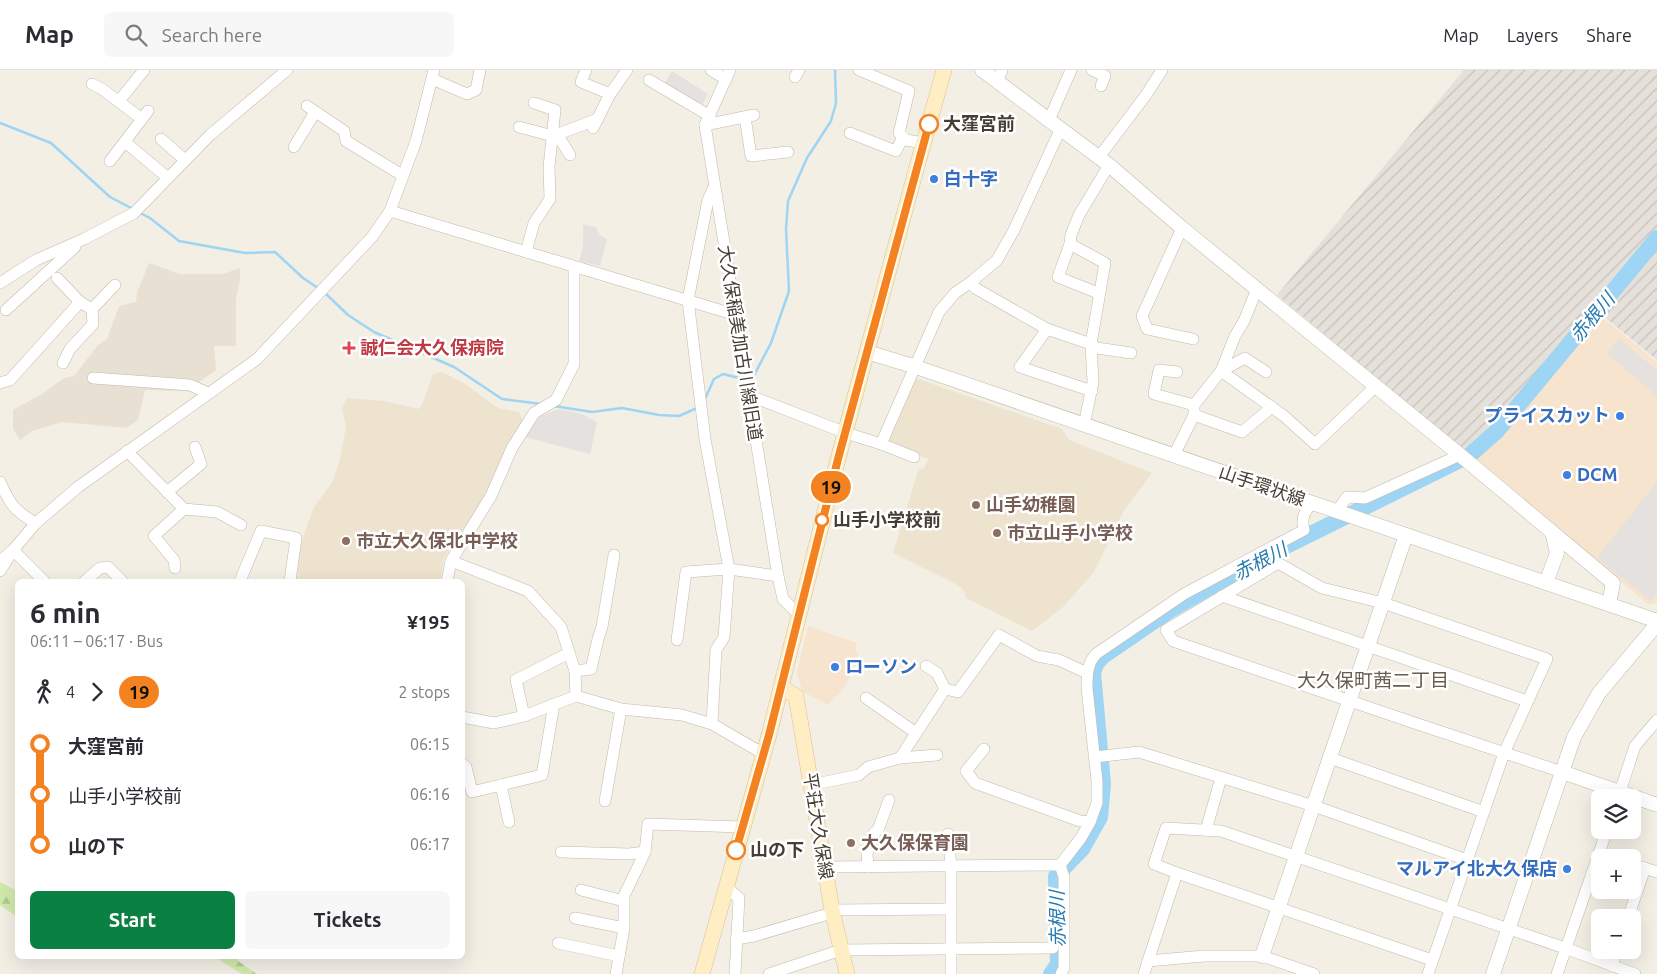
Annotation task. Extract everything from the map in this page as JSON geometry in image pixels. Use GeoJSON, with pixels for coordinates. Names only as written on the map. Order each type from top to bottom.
{"type":"FeatureCollection","features":[{"type":"Feature","properties":{"kind":"main road"},"geometry":{"type":"LineString","coordinates":[[702,974],[764,754],[798,614],[944,70]]}},
{"type":"Feature","properties":{"kind":"main road","name":"平荘大久保線"},"geometry":{"type":"LineString","coordinates":[[781,687],[796,696],[832,910],[847,974]]}},
{"type":"Feature","properties":{"kind":"street"},"geometry":{"type":"LineString","coordinates":[[119,101],[144,70]]}},
{"type":"Feature","properties":{"kind":"street"},"geometry":{"type":"LineString","coordinates":[[0,284],[36,260],[84,239],[134,213],[210,135],[287,70]]}},
{"type":"Feature","properties":{"kind":"street"},"geometry":{"type":"LineString","coordinates":[[0,571],[13,550],[36,523],[78,487],[257,359],[372,237],[390,211],[416,141],[433,74],[467,94],[476,90],[480,70]]}},
{"type":"Feature","properties":{"kind":"street"},"geometry":{"type":"LineString","coordinates":[[586,70],[582,82],[610,94]]}},
{"type":"Feature","properties":{"kind":"street"},"geometry":{"type":"LineString","coordinates":[[554,136],[595,124],[610,94],[627,70]]}},
{"type":"Feature","properties":{"kind":"street"},"geometry":{"type":"LineString","coordinates":[[708,120],[728,75],[711,70]]}},
{"type":"Feature","properties":{"kind":"street"},"geometry":{"type":"LineString","coordinates":[[859,70],[909,91],[899,133],[906,140],[923,143]]}},
{"type":"Feature","properties":{"kind":"street"},"geometry":{"type":"LineString","coordinates":[[982,70],[1000,76],[1049,120],[1104,161],[1182,228],[1460,455],[1613,583],[1609,604]]}},
{"type":"Feature","properties":{"kind":"street"},"geometry":{"type":"LineString","coordinates":[[1092,70],[1105,76],[1102,86]]}},
{"type":"Feature","properties":{"kind":"street"},"geometry":{"type":"LineString","coordinates":[[1098,293],[1058,277],[1070,244],[1071,235],[1104,161],[1162,70]]}},
{"type":"Feature","properties":{"kind":"street"},"geometry":{"type":"LineString","coordinates":[[1049,120],[1067,71]]}},
{"type":"Feature","properties":{"kind":"street"},"geometry":{"type":"LineString","coordinates":[[650,80],[708,120],[750,116],[751,156],[788,152]]}},
{"type":"Feature","properties":{"kind":"street"},"geometry":{"type":"LineString","coordinates":[[92,84],[145,115],[110,162]]}},
{"type":"Feature","properties":{"kind":"street"},"geometry":{"type":"LineString","coordinates":[[526,252],[534,224],[550,199],[549,167],[554,136],[555,110],[534,102]]}},
{"type":"Feature","properties":{"kind":"street"},"geometry":{"type":"LineString","coordinates":[[294,146],[311,109],[344,131],[346,141],[402,175]]}},
{"type":"Feature","properties":{"kind":"street","name":"大久保稲美加古川線旧道"},"geometry":{"type":"LineString","coordinates":[[708,120],[714,187],[778,576],[783,599],[798,614]]}},
{"type":"Feature","properties":{"kind":"street"},"geometry":{"type":"LineString","coordinates":[[519,127],[560,139],[570,155]]}},
{"type":"Feature","properties":{"kind":"street"},"geometry":{"type":"LineString","coordinates":[[881,444],[939,312],[956,293],[997,260],[1014,230],[1060,128]]}},
{"type":"Feature","properties":{"kind":"street"},"geometry":{"type":"LineString","coordinates":[[850,133],[896,152],[903,137]]}},
{"type":"Feature","properties":{"kind":"street"},"geometry":{"type":"LineString","coordinates":[[161,138],[185,160]]}},
{"type":"Feature","properties":{"kind":"street"},"geometry":{"type":"LineString","coordinates":[[125,142],[168,178]]}},
{"type":"Feature","properties":{"kind":"street"},"geometry":{"type":"LineString","coordinates":[[712,724],[716,650],[724,638],[729,569],[705,439],[688,300],[708,200],[714,187]]}},
{"type":"Feature","properties":{"kind":"street"},"geometry":{"type":"LineString","coordinates":[[390,211],[736,315]]}},
{"type":"Feature","properties":{"kind":"street"},"geometry":{"type":"LineString","coordinates":[[1182,228],[1142,316],[1147,329],[1192,339]]}},
{"type":"Feature","properties":{"kind":"street"},"geometry":{"type":"LineString","coordinates":[[6,310],[84,239]]}},
{"type":"Feature","properties":{"kind":"street"},"geometry":{"type":"LineString","coordinates":[[1070,244],[1105,263],[1098,293],[1091,344],[1094,382],[1084,425]]}},
{"type":"Feature","properties":{"kind":"street"},"geometry":{"type":"LineString","coordinates":[[447,579],[451,561],[491,496],[512,448],[534,413],[556,400],[574,364],[574,267]]}},
{"type":"Feature","properties":{"kind":"street"},"geometry":{"type":"LineString","coordinates":[[58,278],[80,302],[92,309]]}},
{"type":"Feature","properties":{"kind":"street"},"geometry":{"type":"LineString","coordinates":[[971,282],[975,288],[1047,328],[1097,348],[1131,352]]}},
{"type":"Feature","properties":{"kind":"street"},"geometry":{"type":"LineString","coordinates":[[63,363],[70,350],[93,324],[92,309],[115,285]]}},
{"type":"Feature","properties":{"kind":"street"},"geometry":{"type":"LineString","coordinates":[[1174,455],[1194,410],[1221,371],[1257,289]]}},
{"type":"Feature","properties":{"kind":"street"},"geometry":{"type":"LineString","coordinates":[[0,383],[10,380],[80,302]]}},
{"type":"Feature","properties":{"kind":"street"},"geometry":{"type":"LineString","coordinates":[[1047,328],[1020,367],[1092,391]]}},
{"type":"Feature","properties":{"kind":"street","name":"山手環状線"},"geometry":{"type":"LineString","coordinates":[[867,352],[916,367],[1609,604],[1657,623]]}},
{"type":"Feature","properties":{"kind":"street"},"geometry":{"type":"LineString","coordinates":[[1221,371],[1246,358],[1266,372]]}},
{"type":"Feature","properties":{"kind":"street"},"geometry":{"type":"LineString","coordinates":[[1177,372],[1159,370],[1154,394],[1242,432],[1272,407]]}},
{"type":"Feature","properties":{"kind":"street"},"geometry":{"type":"LineString","coordinates":[[1221,371],[1284,416],[1315,444],[1376,386]]}},
{"type":"Feature","properties":{"kind":"street"},"geometry":{"type":"LineString","coordinates":[[93,378],[190,385],[208,393]]}},
{"type":"Feature","properties":{"kind":"street"},"geometry":{"type":"LineString","coordinates":[[748,395],[914,457]]}},
{"type":"Feature","properties":{"kind":"street"},"geometry":{"type":"LineString","coordinates":[[167,492],[201,464],[195,447]]}},
{"type":"Feature","properties":{"kind":"street"},"geometry":{"type":"LineString","coordinates":[[127,451],[184,509],[217,512],[241,525]]}},
{"type":"Feature","properties":{"kind":"street"},"geometry":{"type":"LineString","coordinates":[[1337,511],[1347,497],[1365,498],[1460,455]]}},
{"type":"Feature","properties":{"kind":"street"},"geometry":{"type":"LineString","coordinates":[[0,482],[10,504],[23,516],[36,523]]}},
{"type":"Feature","properties":{"kind":"street"},"geometry":{"type":"LineString","coordinates":[[1060,865],[1081,838],[1090,822],[1097,803],[1097,781],[1087,673],[1091,660],[1096,654],[1184,594],[1304,530],[1302,522],[1306,510],[1313,503]]}},
{"type":"Feature","properties":{"kind":"street"},"geometry":{"type":"LineString","coordinates":[[175,568],[174,560],[154,536],[184,509]]}},
{"type":"Feature","properties":{"kind":"street"},"geometry":{"type":"LineString","coordinates":[[241,579],[261,531],[296,538],[290,579]]}},
{"type":"Feature","properties":{"kind":"street"},"geometry":{"type":"LineString","coordinates":[[1546,583],[1557,553],[1552,532]]}},
{"type":"Feature","properties":{"kind":"street"},"geometry":{"type":"LineString","coordinates":[[1262,956],[1406,535]]}},
{"type":"Feature","properties":{"kind":"street"},"geometry":{"type":"LineString","coordinates":[[0,561],[13,550]]}},
{"type":"Feature","properties":{"kind":"street"},"geometry":{"type":"LineString","coordinates":[[13,550],[42,579]]}},
{"type":"Feature","properties":{"kind":"street"},"geometry":{"type":"LineString","coordinates":[[575,670],[591,668],[602,627],[614,555]]}},
{"type":"Feature","properties":{"kind":"street"},"geometry":{"type":"LineString","coordinates":[[451,561],[528,591],[561,627],[575,670],[576,696]]}},
{"type":"Feature","properties":{"kind":"street"},"geometry":{"type":"LineString","coordinates":[[1428,974],[1504,753],[1546,658],[1383,603],[1322,588],[1278,563],[1166,630],[1173,641],[1350,702],[1504,753],[1562,772],[1604,789]]}},
{"type":"Feature","properties":{"kind":"street"},"geometry":{"type":"LineString","coordinates":[[87,579],[100,568],[108,567],[120,579]]}},
{"type":"Feature","properties":{"kind":"street"},"geometry":{"type":"LineString","coordinates":[[678,640],[686,572],[729,569],[778,576]]}},
{"type":"Feature","properties":{"kind":"street"},"geometry":{"type":"LineString","coordinates":[[1222,596],[1527,702]]}},
{"type":"Feature","properties":{"kind":"street"},"geometry":{"type":"LineString","coordinates":[[1493,974],[1574,737],[1599,693],[1657,623]]}},
{"type":"Feature","properties":{"kind":"street"},"geometry":{"type":"LineString","coordinates":[[945,689],[958,692],[999,635],[1037,656],[1059,660],[1087,673]]}},
{"type":"Feature","properties":{"kind":"street"},"geometry":{"type":"LineString","coordinates":[[524,716],[516,680],[570,653]]}},
{"type":"Feature","properties":{"kind":"street"},"geometry":{"type":"LineString","coordinates":[[926,666],[937,673],[945,689]]}},
{"type":"Feature","properties":{"kind":"street"},"geometry":{"type":"LineString","coordinates":[[900,758],[945,689]]}},
{"type":"Feature","properties":{"kind":"street"},"geometry":{"type":"LineString","coordinates":[[465,718],[494,723],[524,716],[576,696],[621,709],[682,715],[712,724],[764,754]]}},
{"type":"Feature","properties":{"kind":"street"},"geometry":{"type":"LineString","coordinates":[[866,698],[916,733]]}},
{"type":"Feature","properties":{"kind":"street"},"geometry":{"type":"LineString","coordinates":[[465,766],[472,792],[542,775],[554,704]]}},
{"type":"Feature","properties":{"kind":"street"},"geometry":{"type":"LineString","coordinates":[[605,801],[621,709]]}},
{"type":"Feature","properties":{"kind":"street"},"geometry":{"type":"LineString","coordinates":[[1621,789],[1635,746],[1655,725]]}},
{"type":"Feature","properties":{"kind":"street"},"geometry":{"type":"LineString","coordinates":[[984,749],[966,771],[976,783],[1080,821],[1090,822]]}},
{"type":"Feature","properties":{"kind":"street"},"geometry":{"type":"LineString","coordinates":[[1094,757],[1139,752],[1314,806],[1467,860]]}},
{"type":"Feature","properties":{"kind":"street"},"geometry":{"type":"LineString","coordinates":[[811,785],[859,775],[868,767],[900,758],[937,755]]}},
{"type":"Feature","properties":{"kind":"street"},"geometry":{"type":"LineString","coordinates":[[1330,758],[1484,812]]}},
{"type":"Feature","properties":{"kind":"street"},"geometry":{"type":"LineString","coordinates":[[1206,830],[1221,778]]}},
{"type":"Feature","properties":{"kind":"street"},"geometry":{"type":"LineString","coordinates":[[501,785],[509,822]]}},
{"type":"Feature","properties":{"kind":"street"},"geometry":{"type":"LineString","coordinates":[[868,867],[867,854],[869,847],[874,833],[878,830],[888,800]]}},
{"type":"Feature","properties":{"kind":"street"},"geometry":{"type":"LineString","coordinates":[[1641,801],[1657,805]]}},
{"type":"Feature","properties":{"kind":"street"},"geometry":{"type":"LineString","coordinates":[[616,974],[624,928],[624,896],[645,852],[648,824],[742,827]]}},
{"type":"Feature","properties":{"kind":"street"},"geometry":{"type":"LineString","coordinates":[[1432,960],[1154,864],[1166,828],[1221,831],[1565,948],[1635,974]]}},
{"type":"Feature","properties":{"kind":"street"},"geometry":{"type":"LineString","coordinates":[[948,834],[951,974]]}},
{"type":"Feature","properties":{"kind":"street"},"geometry":{"type":"LineString","coordinates":[[561,852],[629,854],[645,852]]}},
{"type":"Feature","properties":{"kind":"street"},"geometry":{"type":"LineString","coordinates":[[825,867],[1060,865]]}},
{"type":"Feature","properties":{"kind":"street"},"geometry":{"type":"LineString","coordinates":[[1060,865],[1064,877],[1064,968],[1061,974]]}},
{"type":"Feature","properties":{"kind":"street"},"geometry":{"type":"LineString","coordinates":[[1641,867],[1657,872]]}},
{"type":"Feature","properties":{"kind":"street"},"geometry":{"type":"LineString","coordinates":[[1631,909],[1644,868]]}},
{"type":"Feature","properties":{"kind":"street"},"geometry":{"type":"LineString","coordinates":[[1144,974],[1177,873]]}},
{"type":"Feature","properties":{"kind":"street"},"geometry":{"type":"LineString","coordinates":[[1557,974],[1591,875]]}},
{"type":"Feature","properties":{"kind":"street"},"geometry":{"type":"LineString","coordinates":[[726,887],[739,898],[735,974]]}},
{"type":"Feature","properties":{"kind":"street"},"geometry":{"type":"LineString","coordinates":[[581,890],[624,900]]}},
{"type":"Feature","properties":{"kind":"street"},"geometry":{"type":"LineString","coordinates":[[736,939],[764,933],[828,914],[832,910],[951,909]]}},
{"type":"Feature","properties":{"kind":"street"},"geometry":{"type":"LineString","coordinates":[[575,918],[624,928]]}},
{"type":"Feature","properties":{"kind":"street"},"geometry":{"type":"LineString","coordinates":[[558,943],[618,956]]}},
{"type":"Feature","properties":{"kind":"street"},"geometry":{"type":"LineString","coordinates":[[769,974],[840,950],[1053,948]]}},
{"type":"Feature","properties":{"kind":"street"},"geometry":{"type":"LineString","coordinates":[[1148,961],[1204,956],[1262,956],[1314,974]]}},
{"type":"Feature","properties":{"kind":"street"},"geometry":{"type":"LineString","coordinates":[[1612,966],[1614,959]]}},
{"type":"Feature","properties":{"kind":"shaded area"},"geometry":{"type":"Polygon","coordinates":[[[1464,70],[1657,70],[1657,229],[1470,455],[1277,295],[1464,70]]]}},
{"type":"Feature","properties":{"kind":"shaded area"},"geometry":{"type":"Polygon","coordinates":[[[672,71],[708,94],[702,105],[664,85],[672,71]]]}},
{"type":"Feature","properties":{"kind":"shaded area"},"geometry":{"type":"Polygon","coordinates":[[[583,224],[595,226],[600,235],[607,239],[600,266],[579,261],[583,246],[583,224]]]}},
{"type":"Feature","properties":{"kind":"shaded area"},"geometry":{"type":"Polygon","coordinates":[[[1657,245],[1657,360],[1601,314],[1657,245]]]}},
{"type":"Feature","properties":{"kind":"shaded area"},"geometry":{"type":"Polygon","coordinates":[[[149,263],[180,274],[223,274],[240,268],[240,280],[236,298],[236,346],[214,346],[216,370],[199,382],[206,388],[199,393],[145,390],[138,420],[126,428],[62,422],[32,431],[20,440],[13,429],[13,410],[42,394],[64,378],[74,376],[98,345],[107,339],[119,306],[136,302],[137,293],[149,263]]]}},
{"type":"Feature","properties":{"kind":"shaded area"},"geometry":{"type":"Polygon","coordinates":[[[1600,315],[1657,362],[1657,603],[1649,605],[1473,456],[1483,450],[1600,315]]]}},
{"type":"Feature","properties":{"kind":"shaded area"},"geometry":{"type":"Polygon","coordinates":[[[1619,339],[1657,370],[1657,396],[1607,353],[1619,339]]]}},
{"type":"Feature","properties":{"kind":"shaded area"},"geometry":{"type":"Polygon","coordinates":[[[441,372],[465,384],[498,408],[519,412],[523,421],[488,493],[444,558],[440,579],[297,579],[300,545],[314,507],[333,481],[340,459],[346,427],[342,409],[347,398],[384,401],[418,409],[422,405],[433,374],[441,372]]]}},
{"type":"Feature","properties":{"kind":"shaded area"},"geometry":{"type":"Polygon","coordinates":[[[915,378],[1062,429],[1069,440],[1152,473],[1123,512],[1094,572],[1063,607],[1032,631],[966,598],[964,590],[954,583],[893,553],[919,468],[923,469],[929,459],[887,444],[915,378]]]}},
{"type":"Feature","properties":{"kind":"shaded area"},"geometry":{"type":"Polygon","coordinates":[[[559,409],[582,414],[597,422],[590,454],[525,437],[539,417],[559,409]]]}},
{"type":"Feature","properties":{"kind":"shaded area"},"geometry":{"type":"Polygon","coordinates":[[[1657,482],[1657,594],[1651,601],[1597,558],[1657,482]]]}},
{"type":"Feature","properties":{"kind":"shaded area"},"geometry":{"type":"Polygon","coordinates":[[[808,626],[857,643],[855,649],[858,655],[846,686],[828,705],[802,691],[797,672],[808,626]]]}},
{"type":"Feature","properties":{"kind":"green space"},"geometry":{"type":"Polygon","coordinates":[[[0,882],[15,890],[15,916],[0,905],[0,882]]]}},
{"type":"Feature","properties":{"kind":"green space"},"geometry":{"type":"Polygon","coordinates":[[[218,959],[238,959],[257,974],[242,974],[218,959]]]}},
{"type":"Feature","properties":{"kind":"waterway"},"geometry":{"type":"LineString","coordinates":[[751,381],[771,343],[789,291],[786,229],[788,201],[807,158],[831,121],[836,103],[835,70]]}},
{"type":"Feature","properties":{"kind":"waterway"},"geometry":{"type":"LineString","coordinates":[[0,123],[51,143],[110,197],[133,209]]}},
{"type":"Feature","properties":{"kind":"waterway"},"geometry":{"type":"LineString","coordinates":[[140,213],[150,218],[179,241],[245,253],[275,252],[303,278],[318,288]]}},
{"type":"Feature","properties":{"kind":"waterway","name":"赤根川"},"geometry":{"type":"LineString","coordinates":[[1051,974],[1058,964],[1056,876],[1082,849],[1100,817],[1103,784],[1093,673],[1096,664],[1102,657],[1172,609],[1252,563],[1470,455],[1497,431],[1657,238]]}},
{"type":"Feature","properties":{"kind":"waterway"},"geometry":{"type":"LineString","coordinates":[[325,293],[348,315],[374,332],[454,367],[502,399],[541,404]]}},
{"type":"Feature","properties":{"kind":"waterway"},"geometry":{"type":"LineString","coordinates":[[704,401],[714,379],[723,374],[743,379]]}},
{"type":"Feature","properties":{"kind":"waterway"},"geometry":{"type":"LineString","coordinates":[[554,406],[592,412],[622,408],[659,415],[679,416],[697,408]]}},
{"type":"Feature","properties":{"kind":"bus line","name":"19"},"geometry":{"type":"LineString","coordinates":[[736,850],[769,735],[838,459],[929,124]]}},
{"type":"Feature","properties":{"kind":"place","name":"大窪宮前"},"geometry":{"type":"Point","coordinates":[929,124]}},
{"type":"Feature","properties":{"kind":"place","name":"白十字"},"geometry":{"type":"Point","coordinates":[934,179]}},
{"type":"Feature","properties":{"kind":"place","name":"誠仁会大久保病院"},"geometry":{"type":"Point","coordinates":[349,348]}},
{"type":"Feature","properties":{"kind":"place","name":"プライスカット"},"geometry":{"type":"Point","coordinates":[1620,416]}},
{"type":"Feature","properties":{"kind":"place","name":"DCM"},"geometry":{"type":"Point","coordinates":[1567,475]}},
{"type":"Feature","properties":{"kind":"place","name":"山手幼稚園"},"geometry":{"type":"Point","coordinates":[976,505]}},
{"type":"Feature","properties":{"kind":"place","name":"山手小学校前"},"geometry":{"type":"Point","coordinates":[822,520]}},
{"type":"Feature","properties":{"kind":"place","name":"市立山手小学校"},"geometry":{"type":"Point","coordinates":[997,533]}},
{"type":"Feature","properties":{"kind":"place","name":"市立大久保北中学校"},"geometry":{"type":"Point","coordinates":[346,541]}},
{"type":"Feature","properties":{"kind":"place","name":"ローソン"},"geometry":{"type":"Point","coordinates":[835,667]}},
{"type":"Feature","properties":{"kind":"place","name":"大久保保育園"},"geometry":{"type":"Point","coordinates":[851,843]}},
{"type":"Feature","properties":{"kind":"place","name":"山の下"},"geometry":{"type":"Point","coordinates":[736,850]}},
{"type":"Feature","properties":{"kind":"place","name":"マルアイ北大久保店"},"geometry":{"type":"Point","coordinates":[1567,869]}},
{"type":"Feature","properties":{"kind":"district","name":"大久保町茜二丁目"},"geometry":{"type":"Point","coordinates":[1373,680]}}]}
